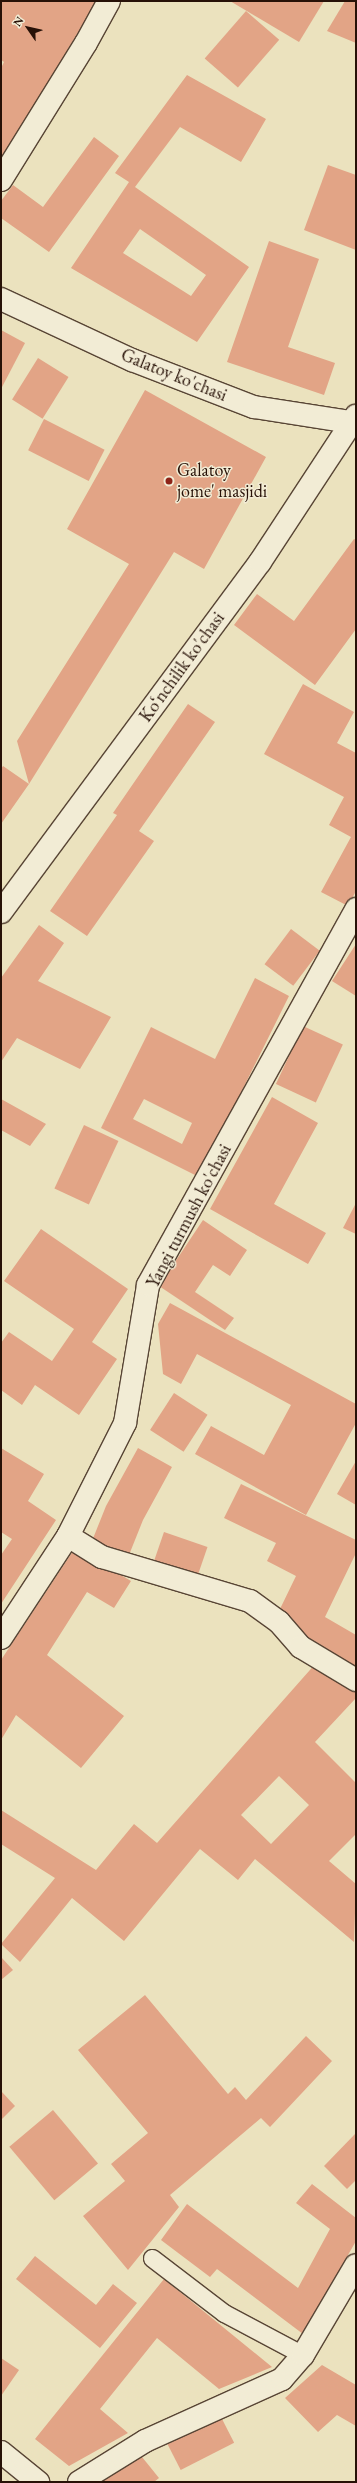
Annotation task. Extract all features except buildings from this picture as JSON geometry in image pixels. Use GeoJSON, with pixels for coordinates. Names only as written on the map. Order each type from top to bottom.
{"type":"FeatureCollection","features":[{"type":"Feature","properties":{"kind":"street"},"geometry":{"type":"LineString","coordinates":[[1,180],[86,43],[108,1]]}},
{"type":"Feature","properties":{"kind":"street","name":"Galatoy ko'chasi"},"geometry":{"type":"LineString","coordinates":[[1,299],[132,360],[254,407],[355,420]]}},
{"type":"Feature","properties":{"kind":"street","name":"Ko‘nchilik ko'chasi"},"geometry":{"type":"LineString","coordinates":[[1,912],[260,562],[355,420]]}},
{"type":"Feature","properties":{"kind":"street","name":"Yangi turmush ko'chasi"},"geometry":{"type":"LineString","coordinates":[[1,1638],[68,1536],[125,1423],[148,1285],[356,910]]}},
{"type":"Feature","properties":{"kind":"street"},"geometry":{"type":"LineString","coordinates":[[68,1536],[102,1557],[250,1601],[279,1622],[302,1647],[356,1680]]}},
{"type":"Feature","properties":{"kind":"street"},"geometry":{"type":"LineString","coordinates":[[79,2482],[145,2441],[282,2379],[303,2355],[356,2266]]}},
{"type":"Feature","properties":{"kind":"street"},"geometry":{"type":"LineString","coordinates":[[1,2452],[38,2482]]}},
{"type":"Feature","properties":{"kind":"lane"},"geometry":{"type":"LineString","coordinates":[[152,2258],[224,2313],[303,2355]]}},
{"type":"Feature","properties":{"kind":"place","name":"Galatoy jome' masjidi"},"geometry":{"type":"Point","coordinates":[169,481]}}]}
